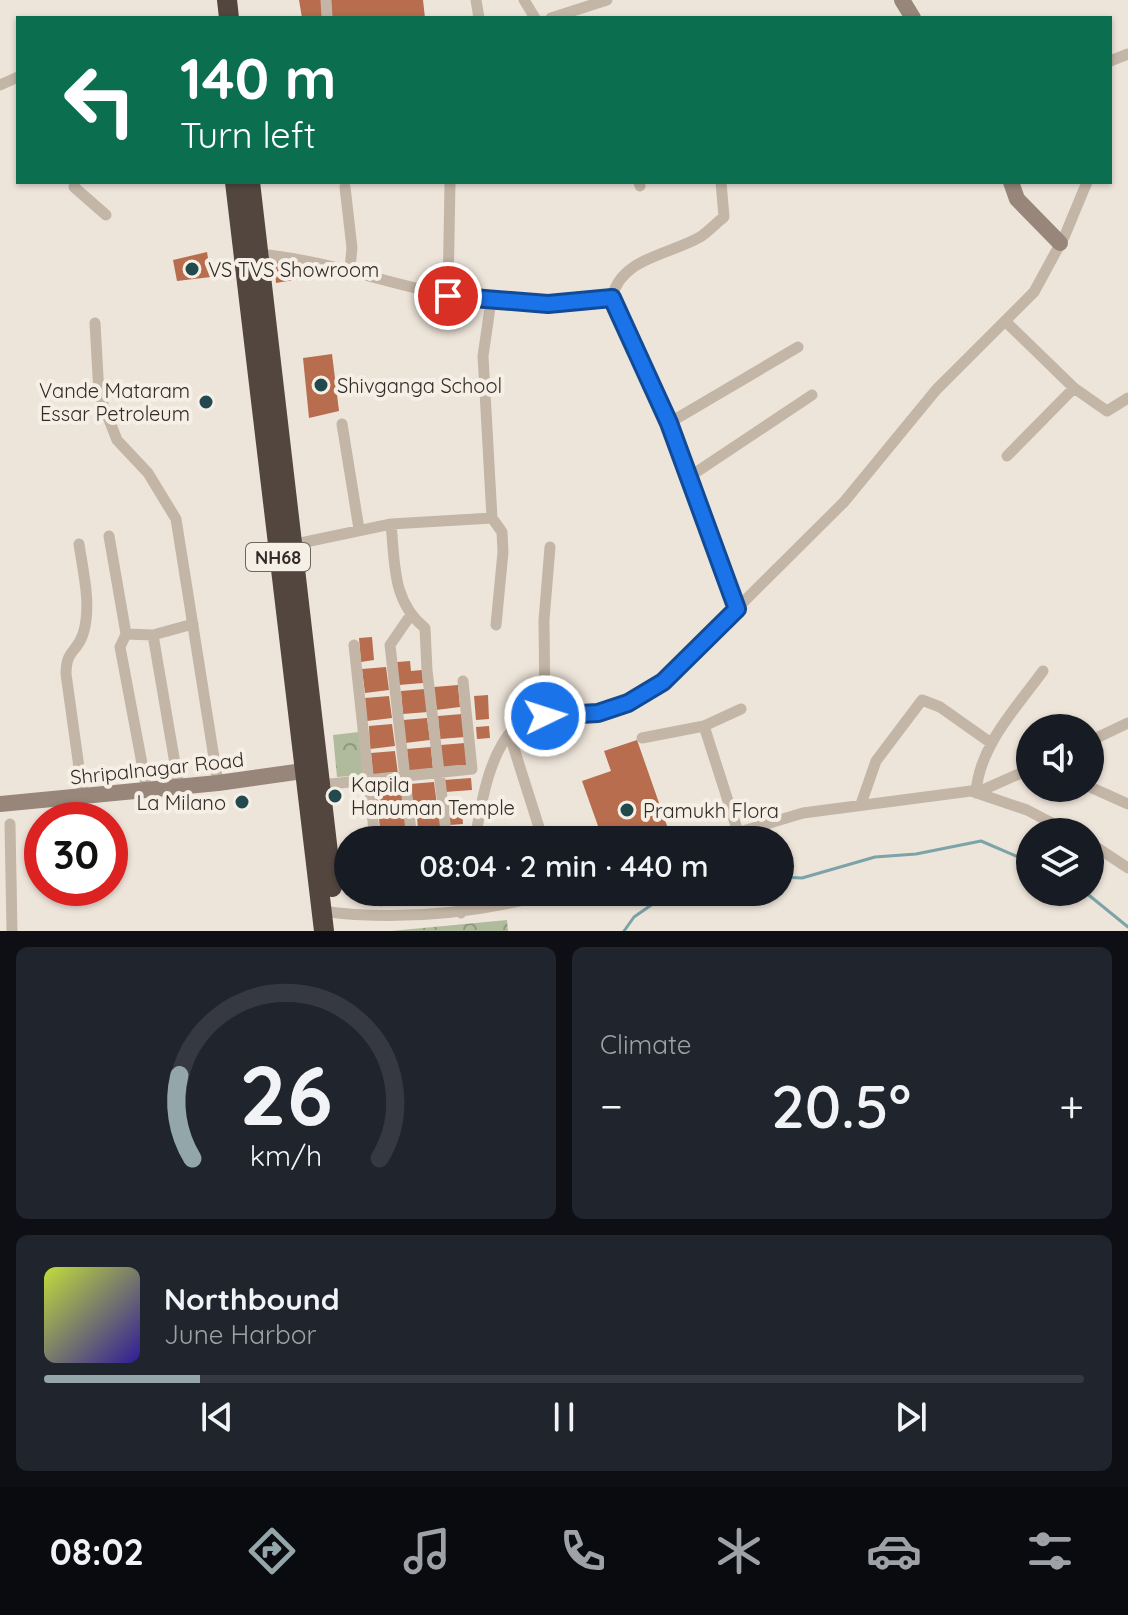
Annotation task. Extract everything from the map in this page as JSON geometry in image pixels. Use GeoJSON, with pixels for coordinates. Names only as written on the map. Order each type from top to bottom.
{"type":"FeatureCollection","features":[{"type":"Feature","properties":{"kind":"highway","name":"NH68"},"geometry":{"type":"LineString","coordinates":[[235,184],[314,774],[329,922]]}},
{"type":"Feature","properties":{"kind":"highway","name":"NH68"},"geometry":{"type":"LineString","coordinates":[[250,184],[285,547]]}},
{"type":"Feature","properties":{"kind":"street"},"geometry":{"type":"LineString","coordinates":[[556,16],[591,2],[607,0]]}},
{"type":"Feature","properties":{"kind":"street"},"geometry":{"type":"LineString","coordinates":[[75,184],[74,187],[106,215]]}},
{"type":"Feature","properties":{"kind":"street"},"geometry":{"type":"LineString","coordinates":[[448,296],[450,184]]}},
{"type":"Feature","properties":{"kind":"street"},"geometry":{"type":"LineString","coordinates":[[721,184],[724,217],[700,237],[632,267],[615,283],[612,298],[669,423],[737,609]]}},
{"type":"Feature","properties":{"kind":"street"},"geometry":{"type":"LineString","coordinates":[[1012,184],[1017,199],[1060,243]]}},
{"type":"Feature","properties":{"kind":"street"},"geometry":{"type":"LineString","coordinates":[[479,826],[498,754],[517,724],[545,716],[598,713],[628,703],[663,682],[844,502],[936,390],[1034,292],[1086,184]]}},
{"type":"Feature","properties":{"kind":"street"},"geometry":{"type":"LineString","coordinates":[[345,187],[352,248],[350,268]]}},
{"type":"Feature","properties":{"kind":"street"},"geometry":{"type":"LineString","coordinates":[[259,254],[350,268],[448,296],[548,304],[612,298]]}},
{"type":"Feature","properties":{"kind":"street"},"geometry":{"type":"LineString","coordinates":[[491,301],[483,356],[492,518],[502,532],[503,552],[496,625]]}},
{"type":"Feature","properties":{"kind":"street"},"geometry":{"type":"LineString","coordinates":[[1005,321],[1074,388],[1107,411],[1128,398]]}},
{"type":"Feature","properties":{"kind":"street"},"geometry":{"type":"LineString","coordinates":[[95,323],[99,394],[117,440],[148,473],[176,519],[218,783]]}},
{"type":"Feature","properties":{"kind":"street"},"geometry":{"type":"LineString","coordinates":[[669,423],[798,347]]}},
{"type":"Feature","properties":{"kind":"street"},"geometry":{"type":"LineString","coordinates":[[1007,456],[1074,388]]}},
{"type":"Feature","properties":{"kind":"street"},"geometry":{"type":"LineString","coordinates":[[689,477],[812,395]]}},
{"type":"Feature","properties":{"kind":"street"},"geometry":{"type":"LineString","coordinates":[[342,424],[359,529]]}},
{"type":"Feature","properties":{"kind":"street"},"geometry":{"type":"LineString","coordinates":[[285,547],[391,524],[492,518]]}},
{"type":"Feature","properties":{"kind":"street"},"geometry":{"type":"LineString","coordinates":[[391,524],[399,591],[410,616],[425,628],[445,826]]}},
{"type":"Feature","properties":{"kind":"street"},"geometry":{"type":"LineString","coordinates":[[109,536],[126,634],[120,647],[147,790]]}},
{"type":"Feature","properties":{"kind":"street"},"geometry":{"type":"LineString","coordinates":[[79,544],[86,600],[85,620],[82,637],[66,657],[83,796]]}},
{"type":"Feature","properties":{"kind":"street"},"geometry":{"type":"LineString","coordinates":[[545,716],[544,620],[550,547]]}},
{"type":"Feature","properties":{"kind":"street"},"geometry":{"type":"LineString","coordinates":[[410,616],[390,645],[410,826]]}},
{"type":"Feature","properties":{"kind":"street"},"geometry":{"type":"LineString","coordinates":[[126,634],[153,635],[193,624]]}},
{"type":"Feature","properties":{"kind":"street"},"geometry":{"type":"LineString","coordinates":[[153,635],[179,787]]}},
{"type":"Feature","properties":{"kind":"street"},"geometry":{"type":"LineString","coordinates":[[354,645],[373,826]]}},
{"type":"Feature","properties":{"kind":"street"},"geometry":{"type":"LineString","coordinates":[[976,793],[977,772],[991,743],[1043,671]]}},
{"type":"Feature","properties":{"kind":"street"},"geometry":{"type":"LineString","coordinates":[[314,774],[368,779],[472,769],[463,681]]}},
{"type":"Feature","properties":{"kind":"street"},"geometry":{"type":"LineString","coordinates":[[861,804],[876,761],[922,700],[940,707],[991,743]]}},
{"type":"Feature","properties":{"kind":"street"},"geometry":{"type":"LineString","coordinates":[[642,738],[704,726],[741,709]]}},
{"type":"Feature","properties":{"kind":"street"},"geometry":{"type":"LineString","coordinates":[[1104,734],[1128,723]]}},
{"type":"Feature","properties":{"kind":"street"},"geometry":{"type":"LineString","coordinates":[[704,726],[736,826]]}},
{"type":"Feature","properties":{"kind":"street"},"geometry":{"type":"LineString","coordinates":[[510,736],[539,826]]}},
{"type":"Feature","properties":{"kind":"street","name":"Shripalnagar Road"},"geometry":{"type":"LineString","coordinates":[[0,804],[314,774]]}},
{"type":"Feature","properties":{"kind":"street"},"geometry":{"type":"LineString","coordinates":[[759,826],[803,813],[861,804],[976,793],[1016,775]]}},
{"type":"Feature","properties":{"kind":"street"},"geometry":{"type":"LineString","coordinates":[[976,793],[1042,818]]}},
{"type":"Feature","properties":{"kind":"street"},"geometry":{"type":"LineString","coordinates":[[1104,793],[1128,804]]}},
{"type":"Feature","properties":{"kind":"street"},"geometry":{"type":"LineString","coordinates":[[10,824],[6,885],[12,931]]}},
{"type":"Feature","properties":{"kind":"street"},"geometry":{"type":"LineString","coordinates":[[1104,852],[1128,868]]}},
{"type":"Feature","properties":{"kind":"street"},"geometry":{"type":"LineString","coordinates":[[461,913],[464,906]]}},
{"type":"Feature","properties":{"kind":"street"},"geometry":{"type":"LineString","coordinates":[[329,922],[364,917],[461,913],[493,906]]}},
{"type":"Feature","properties":{"kind":"green space"},"geometry":{"type":"Polygon","coordinates":[[[359,732],[363,775],[337,777],[333,735],[359,732]]]}},
{"type":"Feature","properties":{"kind":"green space"},"geometry":{"type":"Polygon","coordinates":[[[507,920],[508,931],[391,931],[507,920]]]}},
{"type":"Feature","properties":{"kind":"building"},"geometry":{"type":"Polygon","coordinates":[[[299,0],[423,0],[425,16],[302,16],[299,0]]]}},
{"type":"Feature","properties":{"kind":"building","name":"VS TVS Showroom"},"geometry":{"type":"Polygon","coordinates":[[[207,252],[211,277],[177,281],[173,260],[207,252]]]}},
{"type":"Feature","properties":{"kind":"building"},"geometry":{"type":"Polygon","coordinates":[[[274,260],[303,266],[305,278],[276,283],[274,260]]]}},
{"type":"Feature","properties":{"kind":"building","name":"Shivganga School"},"geometry":{"type":"Polygon","coordinates":[[[332,354],[339,411],[309,418],[303,358],[332,354]]]}},
{"type":"Feature","properties":{"kind":"building"},"geometry":{"type":"Polygon","coordinates":[[[372,637],[374,660],[361,662],[359,638],[372,637]]]}},
{"type":"Feature","properties":{"kind":"building"},"geometry":{"type":"Polygon","coordinates":[[[410,661],[411,671],[422,670],[423,683],[399,685],[397,662],[410,661]]]}},
{"type":"Feature","properties":{"kind":"building"},"geometry":{"type":"Polygon","coordinates":[[[386,667],[389,690],[365,693],[362,669],[386,667]]]}},
{"type":"Feature","properties":{"kind":"building"},"geometry":{"type":"Polygon","coordinates":[[[458,685],[460,707],[436,710],[434,687],[458,685]]]}},
{"type":"Feature","properties":{"kind":"building"},"geometry":{"type":"Polygon","coordinates":[[[425,689],[428,712],[403,714],[401,691],[425,689]]]}},
{"type":"Feature","properties":{"kind":"building"},"geometry":{"type":"Polygon","coordinates":[[[488,695],[489,719],[476,720],[474,696],[488,695]]]}},
{"type":"Feature","properties":{"kind":"building"},"geometry":{"type":"Polygon","coordinates":[[[389,696],[392,718],[367,721],[365,698],[389,696]]]}},
{"type":"Feature","properties":{"kind":"building"},"geometry":{"type":"Polygon","coordinates":[[[462,714],[465,737],[440,739],[438,716],[462,714]]]}},
{"type":"Feature","properties":{"kind":"building"},"geometry":{"type":"Polygon","coordinates":[[[427,718],[430,740],[405,743],[403,720],[427,718]]]}},
{"type":"Feature","properties":{"kind":"building"},"geometry":{"type":"Polygon","coordinates":[[[392,724],[395,746],[370,749],[369,726],[392,724]]]}},
{"type":"Feature","properties":{"kind":"building"},"geometry":{"type":"Polygon","coordinates":[[[489,726],[490,738],[477,739],[476,727],[489,726]]]}},
{"type":"Feature","properties":{"kind":"building","name":"Pramukh Flora"},"geometry":{"type":"Polygon","coordinates":[[[637,740],[667,826],[598,826],[582,781],[611,771],[604,751],[637,740]]]}},
{"type":"Feature","properties":{"kind":"building"},"geometry":{"type":"Polygon","coordinates":[[[465,743],[468,766],[443,768],[441,745],[465,743]]]}},
{"type":"Feature","properties":{"kind":"building"},"geometry":{"type":"Polygon","coordinates":[[[431,747],[433,770],[409,772],[407,749],[431,747]]]}},
{"type":"Feature","properties":{"kind":"building"},"geometry":{"type":"Polygon","coordinates":[[[395,751],[398,774],[373,776],[371,753],[395,751]]]}},
{"type":"Feature","properties":{"kind":"building"},"geometry":{"type":"Polygon","coordinates":[[[471,778],[472,790],[445,792],[444,780],[471,778]]]}},
{"type":"Feature","properties":{"kind":"building"},"geometry":{"type":"Polygon","coordinates":[[[434,782],[437,805],[412,807],[410,784],[434,782]]]}},
{"type":"Feature","properties":{"kind":"building"},"geometry":{"type":"Polygon","coordinates":[[[401,785],[403,810],[377,813],[374,787],[401,785]]]}},
{"type":"Feature","properties":{"kind":"building"},"geometry":{"type":"Polygon","coordinates":[[[461,800],[463,824],[450,825],[448,801],[461,800]]]}},
{"type":"Feature","properties":{"kind":"building"},"geometry":{"type":"Polygon","coordinates":[[[406,816],[407,826],[380,826],[379,819],[406,816]]]}},
{"type":"Feature","properties":{"kind":"building"},"geometry":{"type":"Polygon","coordinates":[[[441,816],[442,826],[418,826],[417,817],[441,816]]]}},
{"type":"Feature","properties":{"kind":"waterway"},"geometry":{"type":"LineString","coordinates":[[794,878],[875,857],[916,854],[981,841],[1016,856]]}},
{"type":"Feature","properties":{"kind":"waterway"},"geometry":{"type":"LineString","coordinates":[[624,931],[634,917],[650,906]]}},
{"type":"Feature","properties":{"kind":"waterway"},"geometry":{"type":"LineString","coordinates":[[1102,906],[1128,927]]}},
{"type":"Feature","properties":{"kind":"place","name":"VS TVS Showroom"},"geometry":{"type":"Point","coordinates":[192,269]}},
{"type":"Feature","properties":{"kind":"place","name":"Shivganga School"},"geometry":{"type":"Point","coordinates":[321,385]}},
{"type":"Feature","properties":{"kind":"place","name":"Vande Mataram Essar Petroleum"},"geometry":{"type":"Point","coordinates":[206,402]}},
{"type":"Feature","properties":{"kind":"place","name":"Kapila Hanuman Temple"},"geometry":{"type":"Point","coordinates":[335,796]}},
{"type":"Feature","properties":{"kind":"place","name":"La Milano"},"geometry":{"type":"Point","coordinates":[242,802]}},
{"type":"Feature","properties":{"kind":"place","name":"Pramukh Flora"},"geometry":{"type":"Point","coordinates":[627,810]}},
{"type":"Feature","properties":{"kind":"route"},"geometry":{"type":"LineString","coordinates":[[448,296],[548,304],[612,298],[669,423],[737,609],[695,647],[663,682],[628,703],[598,713],[545,716]]}}]}
